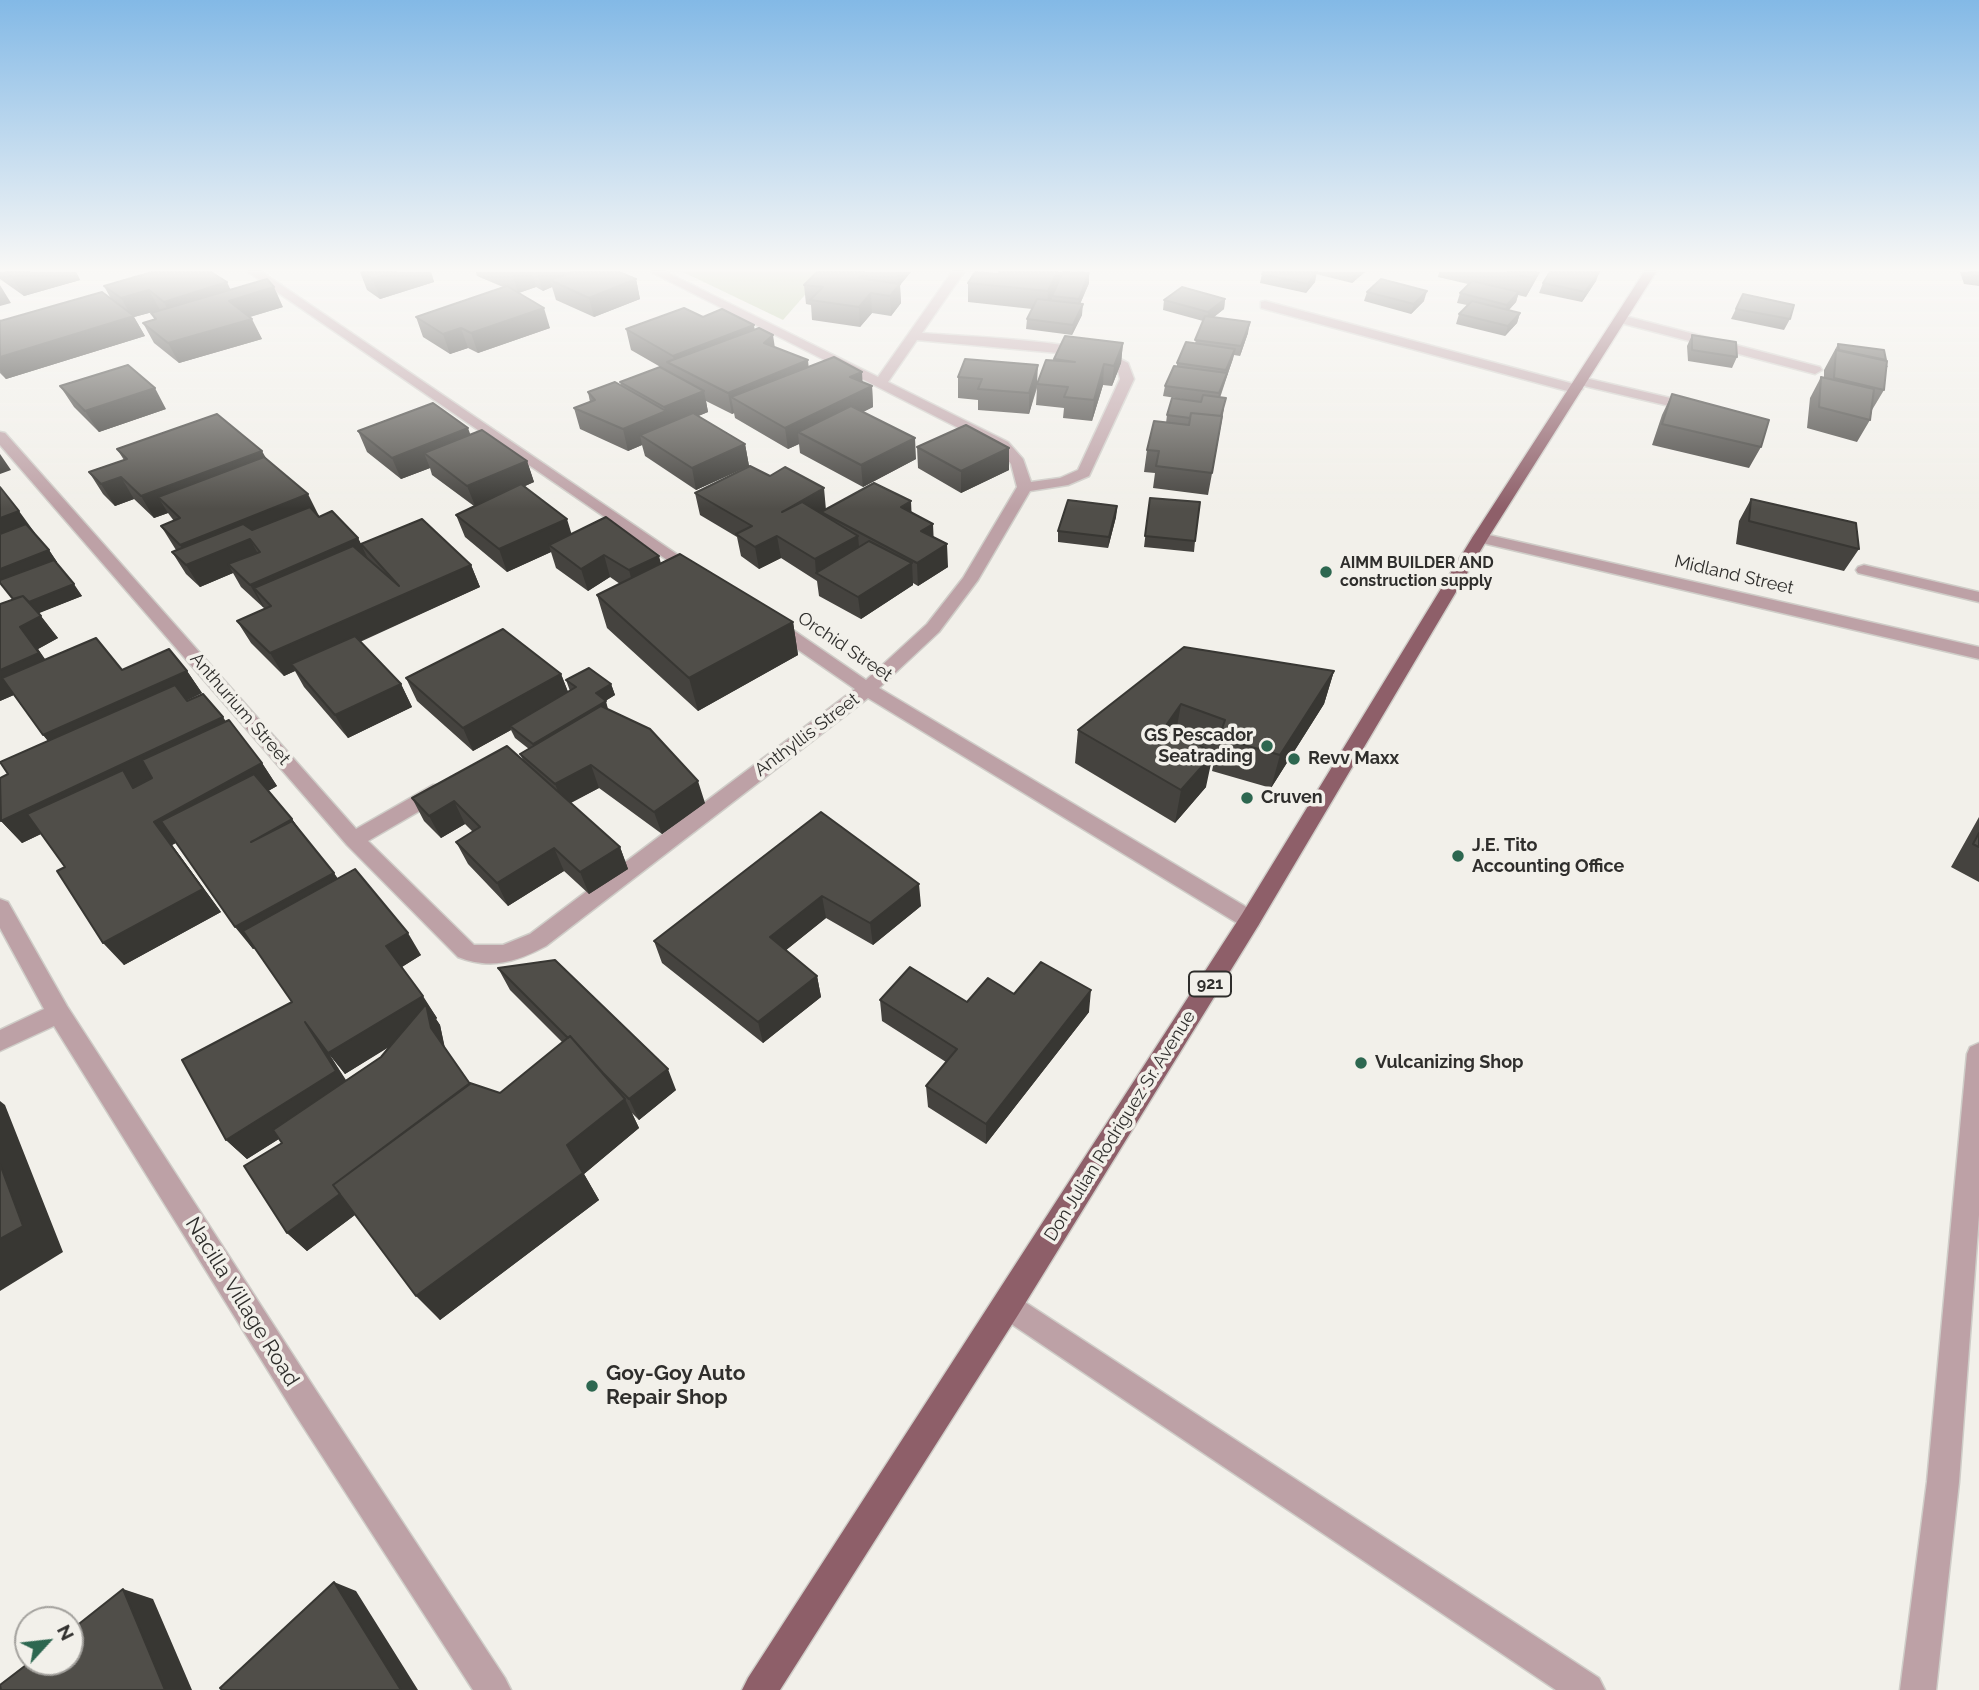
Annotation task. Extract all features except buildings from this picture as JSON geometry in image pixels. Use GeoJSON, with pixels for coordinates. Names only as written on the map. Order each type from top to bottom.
{"type":"FeatureCollection","features":[{"type":"Feature","properties":{"kind":"main road","name":"Don Julian Rodriguez Sr. Avenue"},"geometry":{"type":"LineString","coordinates":[[760,1690],[1008,1305],[1250,920],[1480,538],[1600,351]]}},
{"type":"Feature","properties":{"kind":"street"},"geometry":{"type":"LineString","coordinates":[[370,351],[705,579]]}},
{"type":"Feature","properties":{"kind":"street"},"geometry":{"type":"LineString","coordinates":[[816,351],[1003,445],[1015,455],[1021,465],[1025,486],[1063,482],[1084,473],[1127,379],[1127,370],[1122,363],[1092,353],[1070,351]]}},
{"type":"Feature","properties":{"kind":"street"},"geometry":{"type":"LineString","coordinates":[[881,383],[904,351]]}},
{"type":"Feature","properties":{"kind":"street"},"geometry":{"type":"LineString","coordinates":[[1444,351],[1578,385],[1701,409]]}},
{"type":"Feature","properties":{"kind":"street"},"geometry":{"type":"LineString","coordinates":[[1742,351],[1815,370]]}},
{"type":"Feature","properties":{"kind":"street","name":"Anthurium Street"},"geometry":{"type":"LineString","coordinates":[[0,436],[354,840],[467,951],[478,957],[497,956]]}},
{"type":"Feature","properties":{"kind":"street","name":"Anthyllis Street"},"geometry":{"type":"LineString","coordinates":[[497,956],[519,950],[538,940],[867,689],[933,628],[954,604],[1025,486]]}},
{"type":"Feature","properties":{"kind":"street","name":"Midland Street"},"geometry":{"type":"LineString","coordinates":[[1480,538],[1979,653]]}},
{"type":"Feature","properties":{"kind":"street"},"geometry":{"type":"LineString","coordinates":[[1864,570],[1979,597]]}},
{"type":"Feature","properties":{"kind":"street","name":"Orchid Street"},"geometry":{"type":"LineString","coordinates":[[763,618],[867,689],[1250,920]]}},
{"type":"Feature","properties":{"kind":"street"},"geometry":{"type":"LineString","coordinates":[[354,840],[456,781]]}},
{"type":"Feature","properties":{"kind":"street","name":"Nacilla Village Road"},"geometry":{"type":"LineString","coordinates":[[0,908],[59,1013],[298,1391],[493,1690]]}},
{"type":"Feature","properties":{"kind":"street"},"geometry":{"type":"LineString","coordinates":[[0,1041],[59,1013]]}},
{"type":"Feature","properties":{"kind":"street"},"geometry":{"type":"LineString","coordinates":[[1919,1690],[1943,1482],[1979,1054]]}},
{"type":"Feature","properties":{"kind":"street"},"geometry":{"type":"LineString","coordinates":[[1008,1305],[1587,1690]]}},
{"type":"Feature","properties":{"kind":"place","name":"AIMM BUILDER AND construction supply"},"geometry":{"type":"Point","coordinates":[1326,572]}},
{"type":"Feature","properties":{"kind":"place","name":"GS Pescador Seatrading"},"geometry":{"type":"Point","coordinates":[1267,746]}},
{"type":"Feature","properties":{"kind":"place","name":"Revv Maxx"},"geometry":{"type":"Point","coordinates":[1294,759]}},
{"type":"Feature","properties":{"kind":"place","name":"Cruven"},"geometry":{"type":"Point","coordinates":[1247,798]}},
{"type":"Feature","properties":{"kind":"place","name":"J.E. Tito Accounting Office"},"geometry":{"type":"Point","coordinates":[1458,856]}},
{"type":"Feature","properties":{"kind":"place","name":"Vulcanizing Shop"},"geometry":{"type":"Point","coordinates":[1361,1063]}},
{"type":"Feature","properties":{"kind":"place","name":"Goy-Goy Auto Repair Shop"},"geometry":{"type":"Point","coordinates":[592,1386]}}]}
